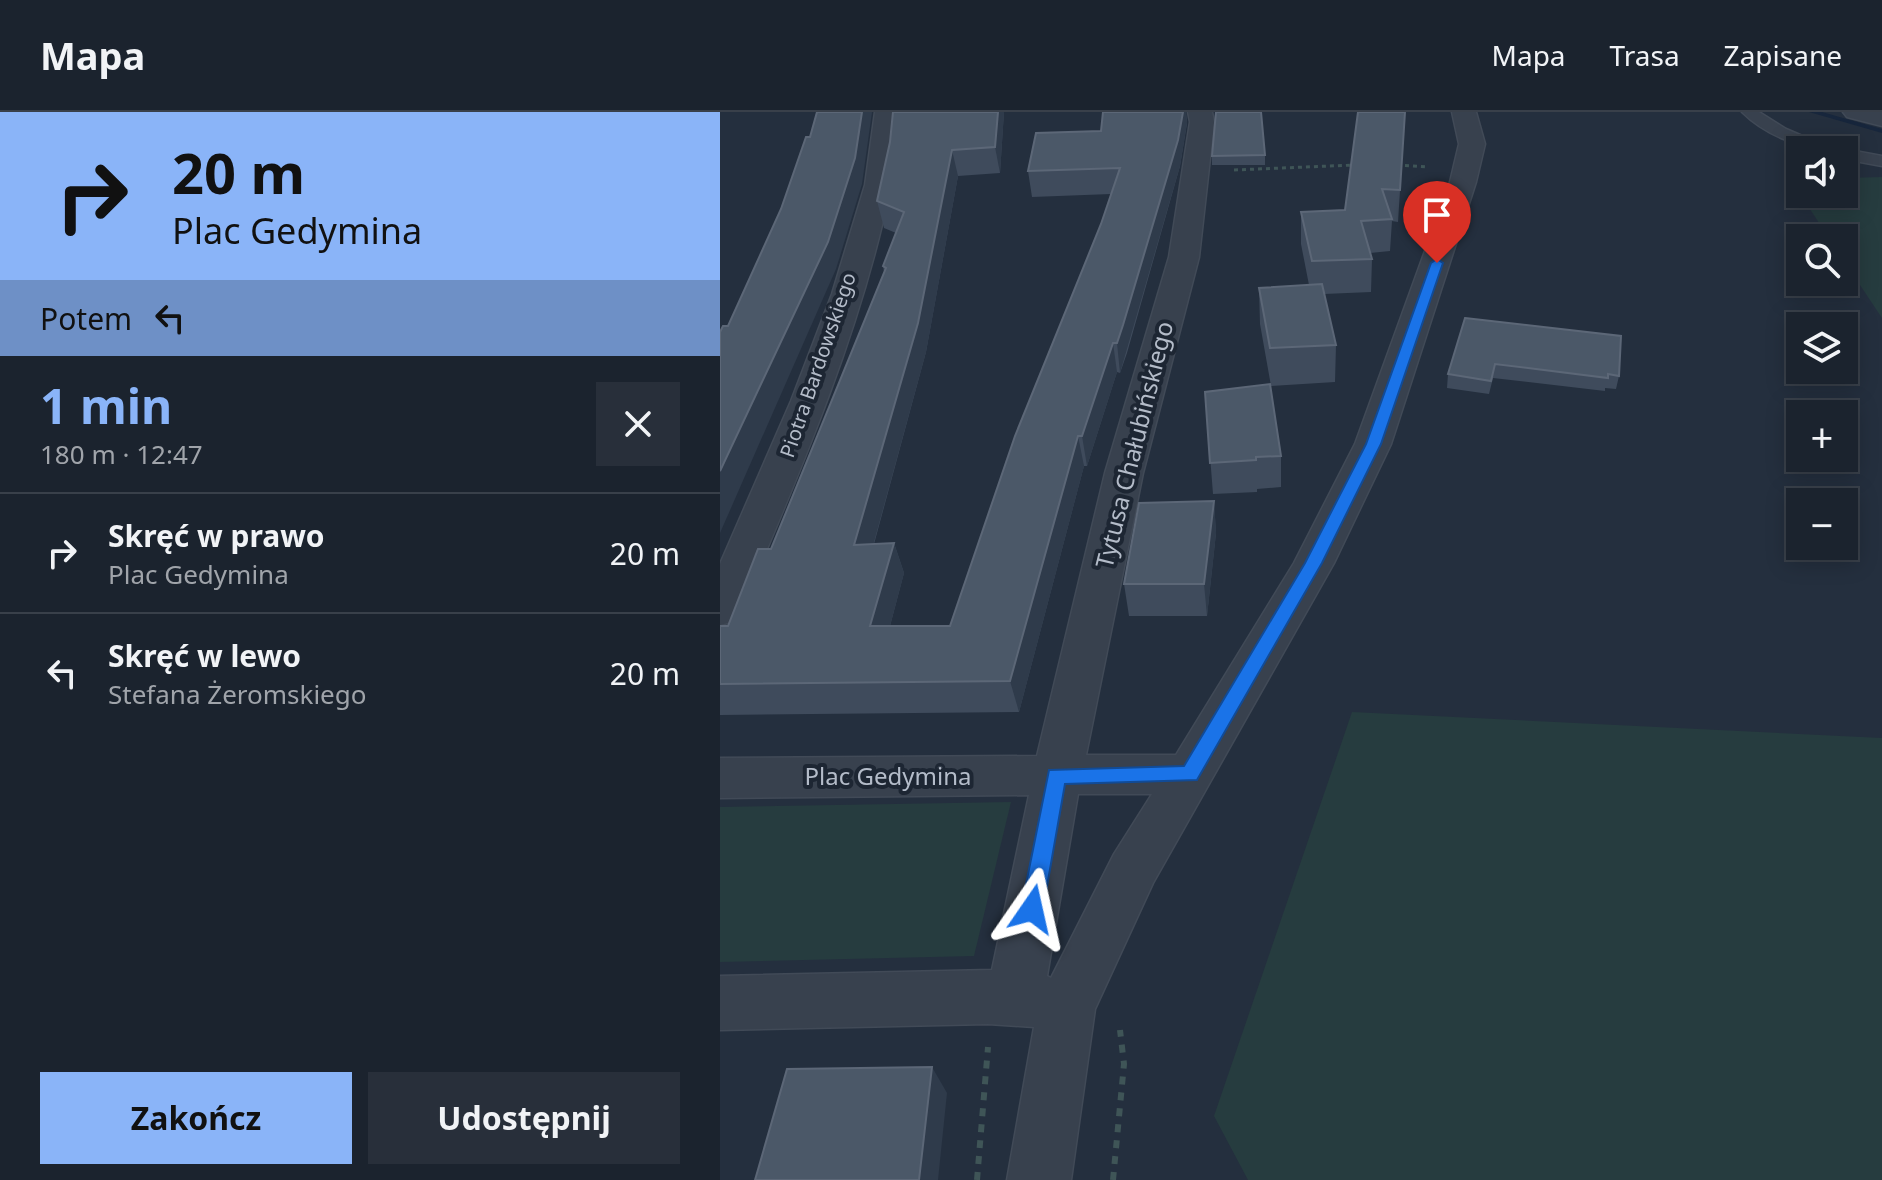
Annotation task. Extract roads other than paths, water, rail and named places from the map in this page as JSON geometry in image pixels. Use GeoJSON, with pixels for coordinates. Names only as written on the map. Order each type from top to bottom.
{"type":"FeatureCollection","features":[{"type":"Feature","properties":{"kind":"street","name":"Piotra Bardowskiego"},"geometry":{"type":"LineString","coordinates":[[720,610],[776,483],[837,322],[878,185],[887,112]]}},
{"type":"Feature","properties":{"kind":"street","name":"Tytusa Chałubińskiego"},"geometry":{"type":"LineString","coordinates":[[1057,776],[1124,473],[1184,257],[1202,122],[1200,112]]}},
{"type":"Feature","properties":{"kind":"street"},"geometry":{"type":"LineString","coordinates":[[720,1003],[1023,1000],[1133,870],[1314,563],[1373,444],[1463,182],[1472,144],[1464,112]]}},
{"type":"Feature","properties":{"kind":"street"},"geometry":{"type":"LineString","coordinates":[[1855,112],[1882,119]]}},
{"type":"Feature","properties":{"kind":"street","name":"Plac Gedymina"},"geometry":{"type":"LineString","coordinates":[[720,778],[1190,774]]}},
{"type":"Feature","properties":{"kind":"street"},"geometry":{"type":"LineString","coordinates":[[1039,1180],[1023,1000],[1057,776]]}},
{"type":"Feature","properties":{"kind":"lane"},"geometry":{"type":"LineString","coordinates":[[1749,112],[1791,136]]}},
{"type":"Feature","properties":{"kind":"lane"},"geometry":{"type":"LineString","coordinates":[[1858,157],[1882,161]]}},
{"type":"Feature","properties":{"kind":"waterway"},"geometry":{"type":"LineString","coordinates":[[1813,112],[1882,131]]}}]}
